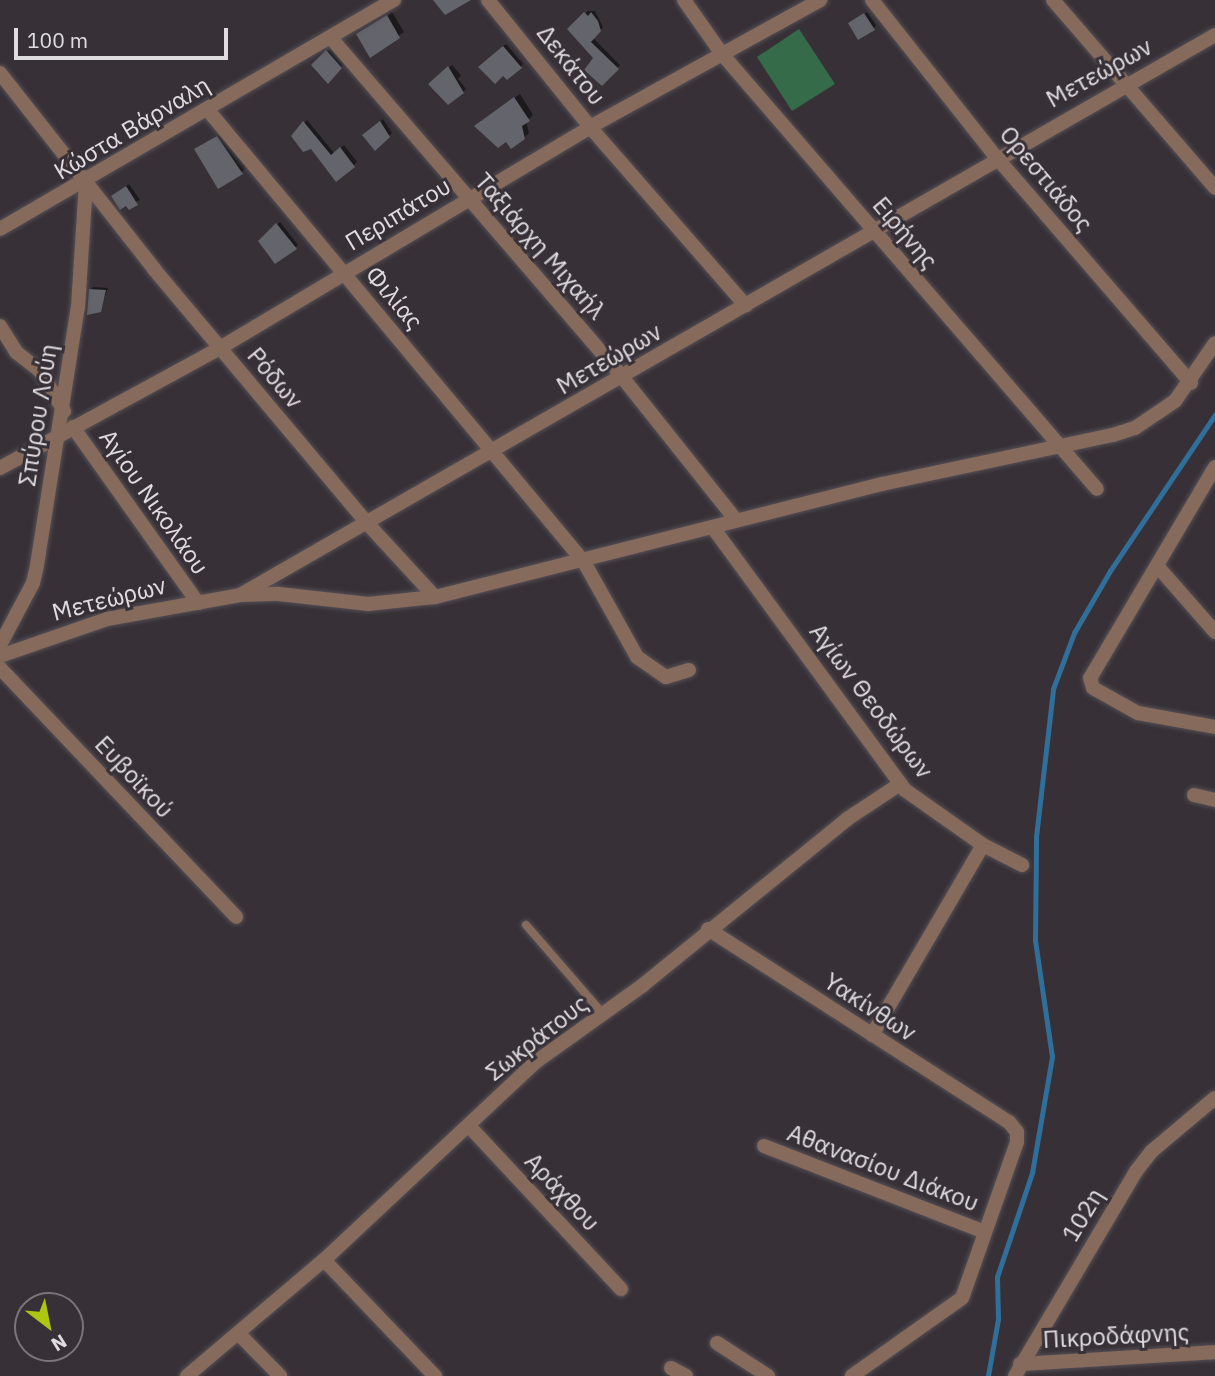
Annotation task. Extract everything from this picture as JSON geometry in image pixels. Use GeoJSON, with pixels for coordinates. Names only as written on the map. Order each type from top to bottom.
{"type":"FeatureCollection","features":[{"type":"Feature","properties":{"kind":"street","name":"Κώστα Βάρναλη"},"geometry":{"type":"LineString","coordinates":[[0,229],[86,183],[394,0]]}},
{"type":"Feature","properties":{"kind":"street","name":"Δεκάτου"},"geometry":{"type":"LineString","coordinates":[[488,0],[590,127],[746,306]]}},
{"type":"Feature","properties":{"kind":"street","name":"Ειρήνης"},"geometry":{"type":"LineString","coordinates":[[684,0],[722,54],[1097,489]]}},
{"type":"Feature","properties":{"kind":"street","name":"Περιπάτου"},"geometry":{"type":"LineString","coordinates":[[0,468],[220,348],[590,127],[820,0]]}},
{"type":"Feature","properties":{"kind":"street","name":"Ορεστιάδος"},"geometry":{"type":"LineString","coordinates":[[873,0],[997,158],[1191,383]]}},
{"type":"Feature","properties":{"kind":"street"},"geometry":{"type":"LineString","coordinates":[[1053,0],[1215,188]]}},
{"type":"Feature","properties":{"kind":"street","name":"Μετεώρων"},"geometry":{"type":"LineString","coordinates":[[0,656],[107,619],[240,595],[1215,35]]}},
{"type":"Feature","properties":{"kind":"street","name":"Ταξιάρχη Μιχαήλ"},"geometry":{"type":"LineString","coordinates":[[331,38],[623,377],[736,520]]}},
{"type":"Feature","properties":{"kind":"street","name":"Ρόδων"},"geometry":{"type":"LineString","coordinates":[[0,74],[220,348],[366,522],[435,597]]}},
{"type":"Feature","properties":{"kind":"street","name":"Φιλίας"},"geometry":{"type":"LineString","coordinates":[[207,109],[584,562],[637,657],[666,677],[689,670]]}},
{"type":"Feature","properties":{"kind":"street","name":"Σπύρου Λούη"},"geometry":{"type":"LineString","coordinates":[[0,645],[33,583],[64,411],[78,307],[86,183]]}},
{"type":"Feature","properties":{"kind":"street"},"geometry":{"type":"LineString","coordinates":[[0,326],[24,362],[40,371],[64,411]]}},
{"type":"Feature","properties":{"kind":"street"},"geometry":{"type":"LineString","coordinates":[[240,595],[279,594],[368,604],[435,597],[714,529],[736,520],[1056,444],[1135,428],[1168,407],[1191,383],[1215,343]]}},
{"type":"Feature","properties":{"kind":"street","name":"Αγίου Νικολάου"},"geometry":{"type":"LineString","coordinates":[[74,427],[198,603]]}},
{"type":"Feature","properties":{"kind":"street"},"geometry":{"type":"LineString","coordinates":[[1215,467],[1159,568],[1090,678],[1093,688],[1138,713],[1215,727]]}},
{"type":"Feature","properties":{"kind":"street","name":"Αγίων Θεοδώρων"},"geometry":{"type":"LineString","coordinates":[[714,529],[900,784],[983,845],[1022,865]]}},
{"type":"Feature","properties":{"kind":"street"},"geometry":{"type":"LineString","coordinates":[[1159,568],[1215,632]]}},
{"type":"Feature","properties":{"kind":"street","name":"Ευβοϊκού"},"geometry":{"type":"LineString","coordinates":[[0,668],[236,917]]}},
{"type":"Feature","properties":{"kind":"street","name":"Σωκράτους"},"geometry":{"type":"LineString","coordinates":[[187,1376],[324,1260],[537,1061],[604,1015],[847,819],[900,784]]}},
{"type":"Feature","properties":{"kind":"street"},"geometry":{"type":"LineString","coordinates":[[1194,795],[1215,800]]}},
{"type":"Feature","properties":{"kind":"street"},"geometry":{"type":"LineString","coordinates":[[872,1035],[983,845]]}},
{"type":"Feature","properties":{"kind":"street","name":"Υακίνθων"},"geometry":{"type":"LineString","coordinates":[[708,929],[1009,1122],[1017,1132],[1017,1142],[985,1233]]}},
{"type":"Feature","properties":{"kind":"street","name":"102η"},"geometry":{"type":"LineString","coordinates":[[1018,1370],[1137,1170],[1152,1151],[1214,1101]]}},
{"type":"Feature","properties":{"kind":"street","name":"Αράχθου"},"geometry":{"type":"LineString","coordinates":[[469,1126],[621,1289]]}},
{"type":"Feature","properties":{"kind":"street","name":"Αθανασίου Διάκου"},"geometry":{"type":"LineString","coordinates":[[764,1146],[985,1233]]}},
{"type":"Feature","properties":{"kind":"street"},"geometry":{"type":"LineString","coordinates":[[852,1376],[962,1298],[985,1233]]}},
{"type":"Feature","properties":{"kind":"street"},"geometry":{"type":"LineString","coordinates":[[324,1260],[435,1376]]}},
{"type":"Feature","properties":{"kind":"street"},"geometry":{"type":"LineString","coordinates":[[239,1334],[280,1376]]}},
{"type":"Feature","properties":{"kind":"street"},"geometry":{"type":"LineString","coordinates":[[717,1343],[768,1376]]}},
{"type":"Feature","properties":{"kind":"street","name":"Πικροδάφνης"},"geometry":{"type":"LineString","coordinates":[[1018,1370],[1215,1352]]}},
{"type":"Feature","properties":{"kind":"street"},"geometry":{"type":"LineString","coordinates":[[671,1368],[686,1376]]}},
{"type":"Feature","properties":{"kind":"lane"},"geometry":{"type":"LineString","coordinates":[[526,925],[604,1015]]}},
{"type":"Feature","properties":{"kind":"green space"},"geometry":{"type":"Polygon","coordinates":[[[799,29],[835,84],[792,111],[757,57],[799,29]]]}},
{"type":"Feature","properties":{"kind":"building"},"geometry":{"type":"Polygon","coordinates":[[[433,0],[471,0],[445,15],[433,0]]]}},
{"type":"Feature","properties":{"kind":"building"},"geometry":{"type":"Polygon","coordinates":[[[584,12],[588,16],[591,12],[601,31],[591,42],[619,69],[602,86],[584,70],[593,58],[567,29],[584,12]]]}},
{"type":"Feature","properties":{"kind":"building"},"geometry":{"type":"Polygon","coordinates":[[[864,13],[875,30],[858,40],[848,23],[864,13]]]}},
{"type":"Feature","properties":{"kind":"building"},"geometry":{"type":"Polygon","coordinates":[[[387,15],[400,38],[370,58],[356,34],[387,15]]]}},
{"type":"Feature","properties":{"kind":"building"},"geometry":{"type":"Polygon","coordinates":[[[503,46],[522,68],[507,80],[503,76],[495,84],[478,67],[503,46]]]}},
{"type":"Feature","properties":{"kind":"building"},"geometry":{"type":"Polygon","coordinates":[[[326,50],[342,68],[328,84],[311,65],[326,50]]]}},
{"type":"Feature","properties":{"kind":"building"},"geometry":{"type":"Polygon","coordinates":[[[448,66],[464,93],[448,105],[428,84],[448,66]]]}},
{"type":"Feature","properties":{"kind":"building"},"geometry":{"type":"Polygon","coordinates":[[[514,97],[530,121],[522,126],[525,139],[511,149],[506,142],[498,148],[474,126],[514,97]]]}},
{"type":"Feature","properties":{"kind":"building"},"geometry":{"type":"Polygon","coordinates":[[[303,121],[331,155],[340,147],[355,167],[336,182],[311,149],[303,152],[291,136],[303,121]]]}},
{"type":"Feature","properties":{"kind":"building"},"geometry":{"type":"Polygon","coordinates":[[[380,121],[390,137],[375,151],[362,135],[380,121]]]}},
{"type":"Feature","properties":{"kind":"building"},"geometry":{"type":"Polygon","coordinates":[[[217,136],[243,174],[218,189],[194,149],[217,136]]]}},
{"type":"Feature","properties":{"kind":"building"},"geometry":{"type":"Polygon","coordinates":[[[126,186],[138,205],[129,210],[126,206],[120,210],[111,196],[126,186]]]}},
{"type":"Feature","properties":{"kind":"building"},"geometry":{"type":"Polygon","coordinates":[[[276,223],[297,249],[275,264],[258,241],[276,223]]]}},
{"type":"Feature","properties":{"kind":"building"},"geometry":{"type":"Polygon","coordinates":[[[89,289],[106,290],[101,312],[87,315],[89,289]]]}},
{"type":"Feature","properties":{"kind":"waterway"},"geometry":{"type":"LineString","coordinates":[[988,1376],[998,1319],[997,1277],[1032,1173],[1052,1057],[1035,941],[1036,837],[1053,689],[1074,633],[1110,571],[1215,415]]}}]}
